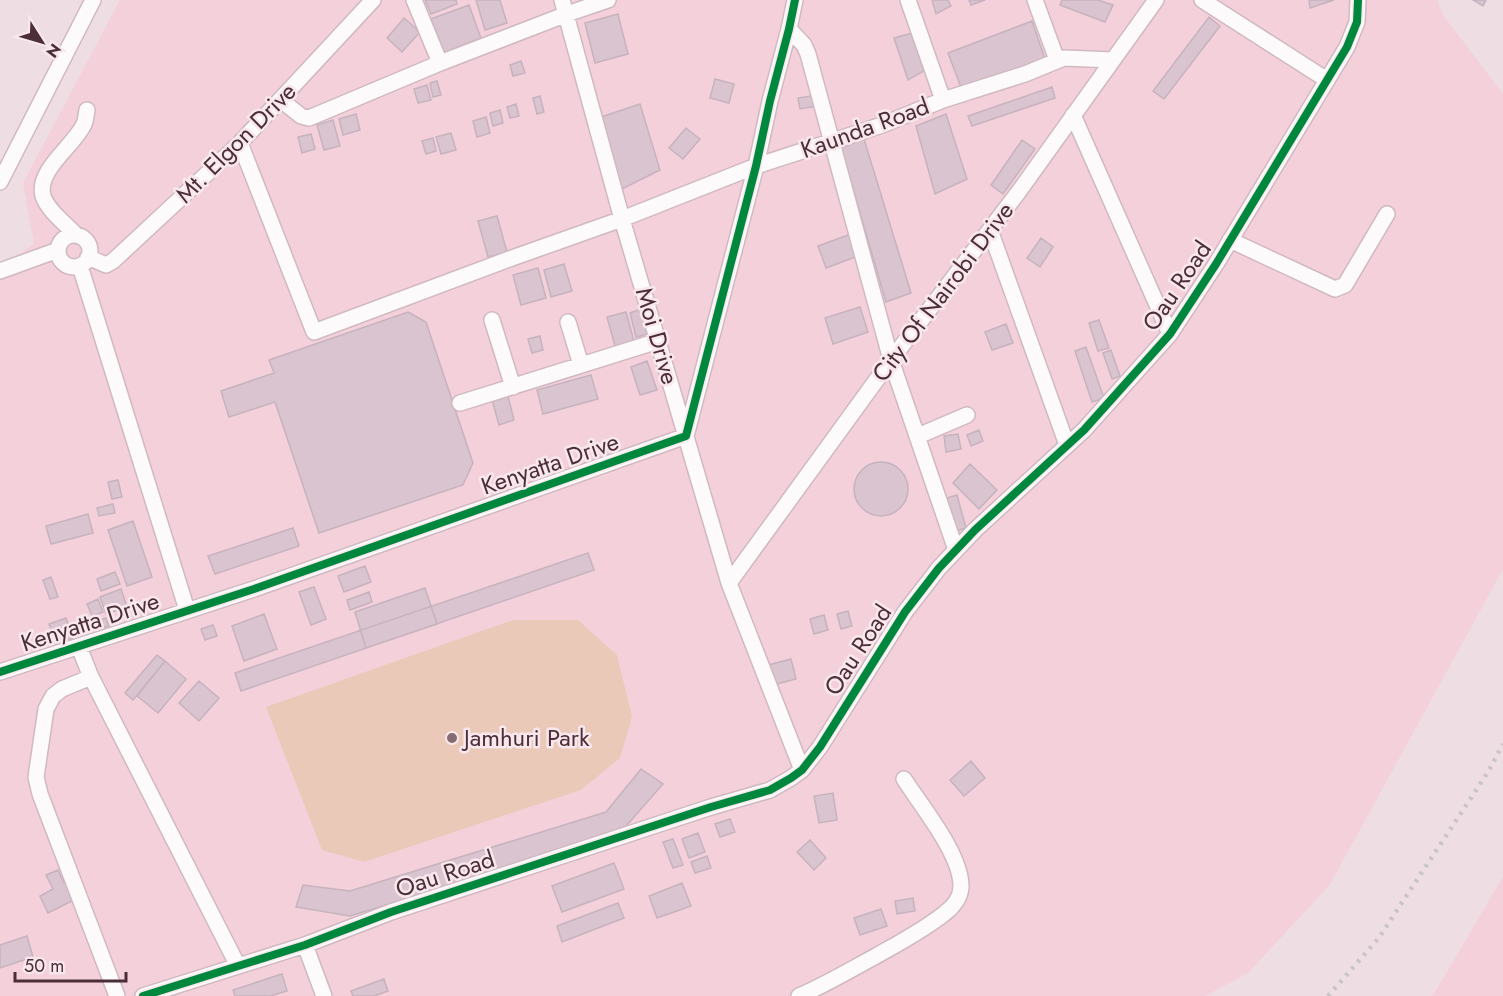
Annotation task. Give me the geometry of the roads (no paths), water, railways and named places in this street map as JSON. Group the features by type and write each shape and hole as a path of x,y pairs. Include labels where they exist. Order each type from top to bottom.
{"street":[{"path":"0,182 93,0"},
{"name":"Mt. Elgon Drive","path":"84,262 106,265 113,261 240,143 373,0"},
{"path":"414,0 440,63"},
{"path":"281,100 301,116 309,118 565,7 608,0"},
{"path":"686,436 756,166 795,0"},
{"path":"908,0 943,100"},
{"path":"1035,0 1057,60"},
{"name":"City Of Nairobi Drive","path":"729,583 891,360 990,230 1156,0"},
{"path":"1202,0 1327,80"},
{"name":"Oau Road","path":"143,996 305,945 391,912 760,793 782,784 802,770 905,612 939,568 1110,403 1170,334 1230,240 1353,35 1357,22 1358,0"},
{"name":"Moi Drive","path":"565,7 622,219 729,583 802,770"},
{"path":"789,29 799,38 808,54 891,360 956,550"},
{"name":"Kaunda Road","path":"240,143 314,332 622,219 756,166 882,125 943,100 1025,74 1057,60 1069,57 1113,60"},
{"path":"76,236 50,208 43,194 52,164 84,125 87,110"},
{"path":"1073,115 1170,334"},
{"path":"1230,240 1335,289 1345,285 1386,214"},
{"path":"990,230 1067,445"},
{"path":"76,236 84,238 89,245 90,253 84,262 72,267 64,264 59,258 58,250 61,242 68,237 76,236"},
{"path":"0,271 58,250"},
{"path":"84,262 187,610"},
{"path":"492,320 513,387"},
{"path":"568,322 581,365"},
{"path":"460,403 658,341"},
{"path":"918,436 967,415"},
{"name":"Kenyatta Drive","path":"0,672 254,589 686,436"},
{"path":"79,647 91,677 238,966"},
{"path":"91,677 62,689 53,696 46,709 36,777 40,794 117,996"},
{"path":"798,996 825,984 896,945 946,912 958,897 961,890 959,868 904,779"},
{"path":"305,945 324,996"}],"railway":[{"path":"1328,996 1378,939 1488,772 1503,744"}],"place":[{"name":"Jamhuri Park","path":"452,738"}]}
